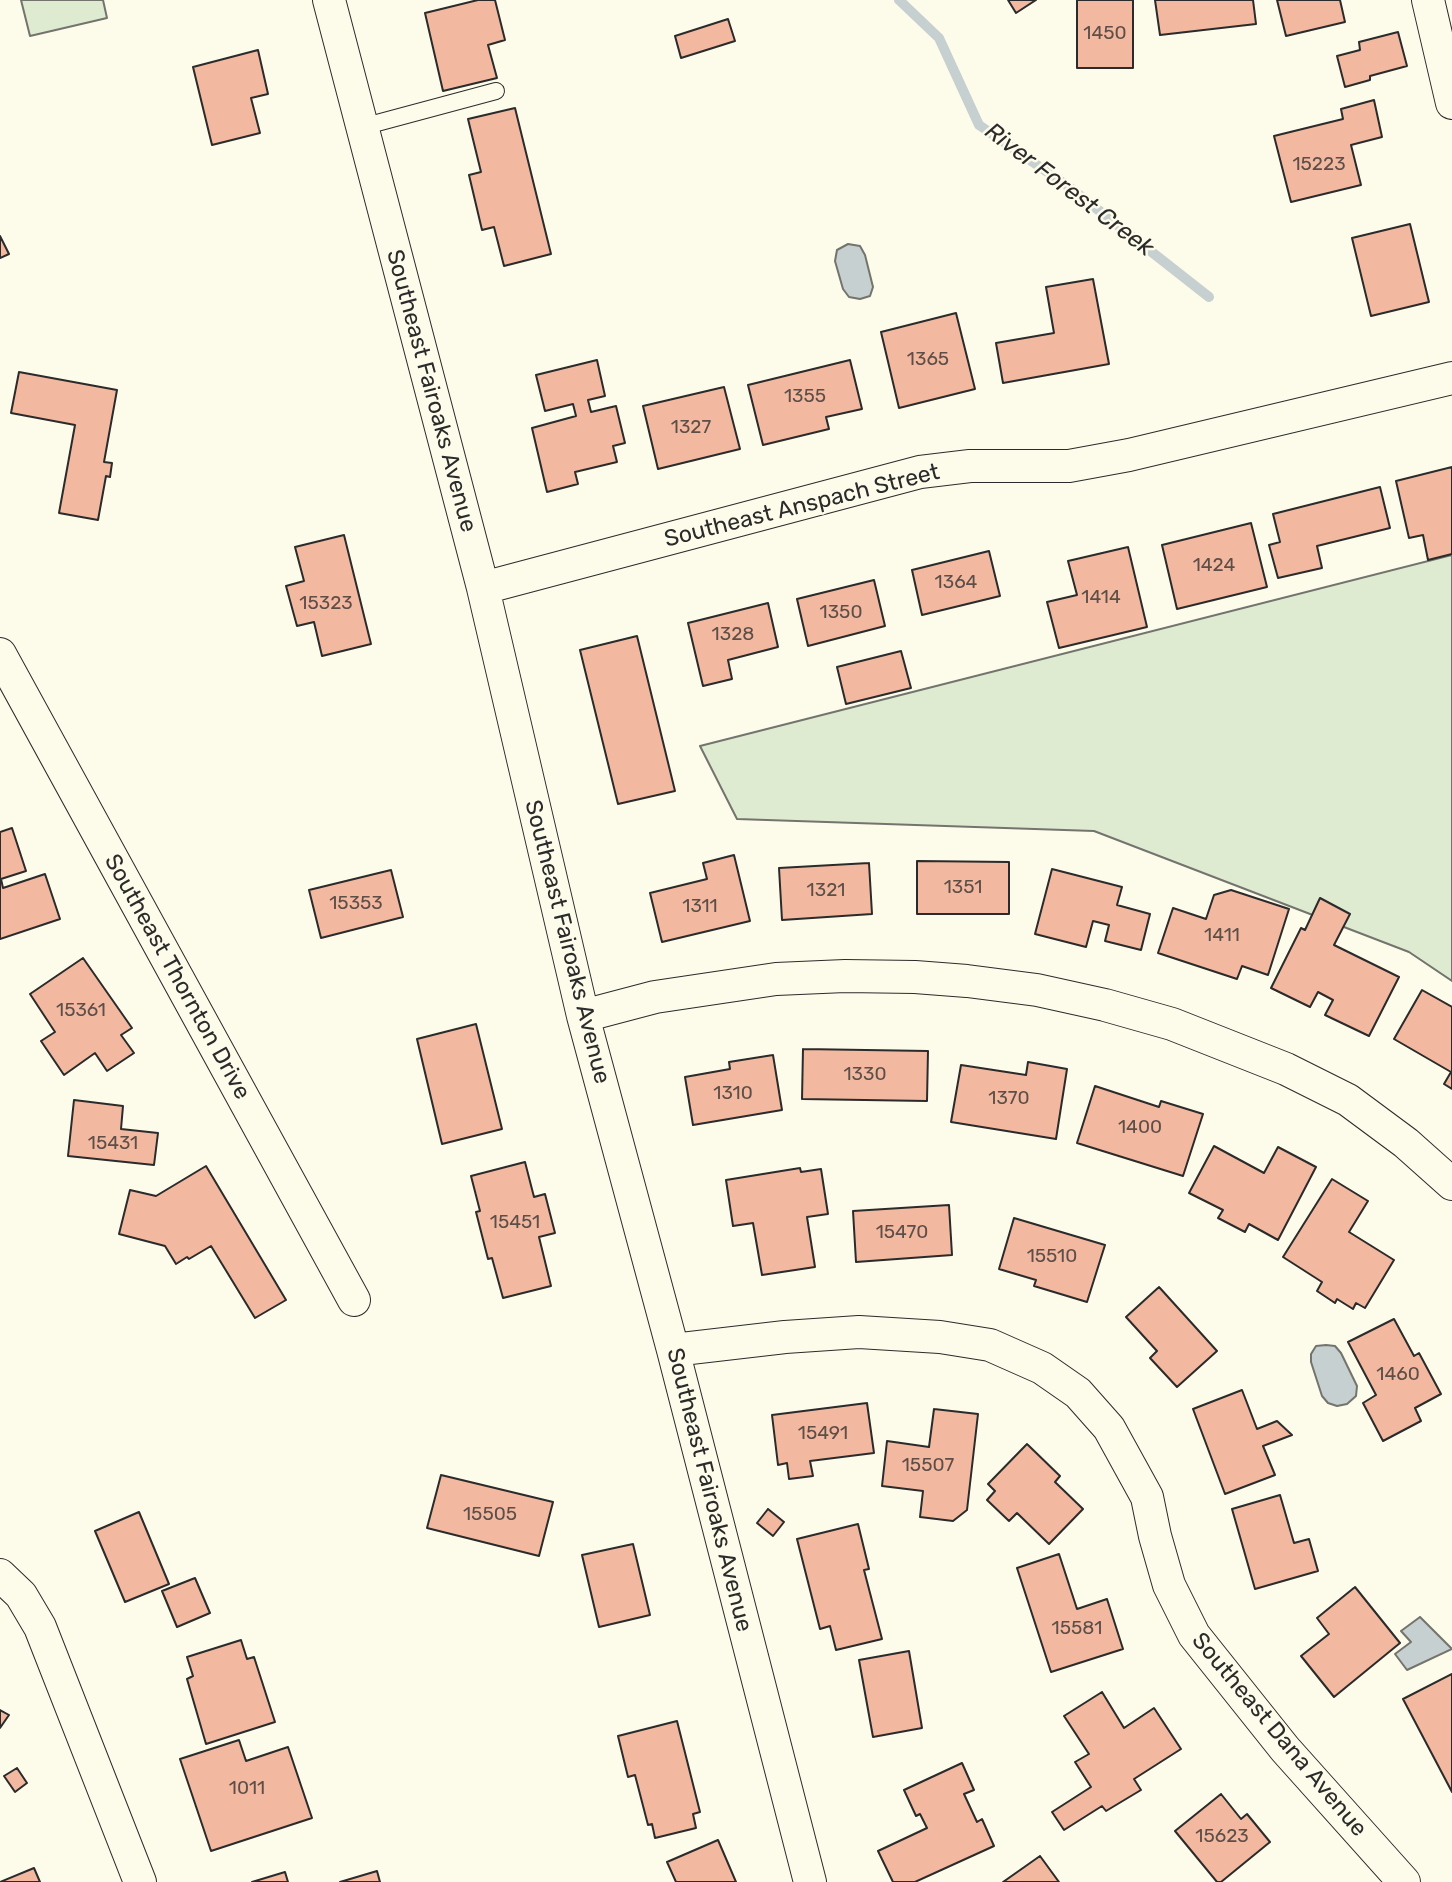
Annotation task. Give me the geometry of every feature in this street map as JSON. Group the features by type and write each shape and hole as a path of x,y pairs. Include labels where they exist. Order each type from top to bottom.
{"street":[{"name":"Southeast Fairoaks Avenue","path":"329,0 483,588 583,1016 673,1350 810,1882"},
{"path":"1428,0 1445,43 1452,103"},
{"name":"Southeast Anspach Street","path":"483,588 920,472 970,466 1069,466 1129,455 1452,379"},
{"name":"Southeast Thornton Drive","path":"0,654 354,1300"},
{"path":"583,1016 655,997 776,979 845,975 967,981 1037,990 1172,1024 1286,1069 1348,1100 1406,1143 1452,1184"},
{"name":"Southeast Dana Avenue","path":"673,1350 785,1337 859,1332 940,1337 990,1345 1042,1368 1078,1393 1109,1428 1147,1497 1154,1536 1169,1585 1194,1635 1285,1749 1404,1882"},
{"path":"0,1575 21,1595 40,1627 140,1882"}],"lane":[{"path":"362,127 496,91"}],"green space":[{"path":"21,0 103,0 107,18 30,36"},
{"path":"1452,555 1452,981 1409,952 1094,831 737,819 700,746"}],"shaded area":[{"path":"848,244 860,246 865,255 873,287 870,296 860,299 849,297 843,289 835,261 837,250"},
{"path":"1316,1346 1335,1346 1341,1353 1357,1386 1356,1396 1347,1404 1337,1406 1328,1403 1322,1396 1311,1354"},
{"path":"1420,1617 1452,1649 1407,1670 1395,1654 1411,1642 1401,1631"}],"building":[{"path":"478,0 495,0 505,40 488,45 497,78 443,91 425,13"},
{"path":"1008,0 1036,0 1016,13"},
{"path":"1077,0 1133,0 1133,68 1077,68"},
{"path":"1155,0 1253,0 1256,24 1160,35"},
{"path":"1277,0 1340,0 1345,22 1286,36"},
{"path":"728,19 735,41 681,58 675,36"},
{"path":"1398,32 1407,66 1370,76 1370,80 1345,87 1337,56 1360,50 1359,42"},
{"path":"258,50 268,94 251,98 260,133 212,145 193,67"},
{"path":"1374,100 1382,137 1351,145 1361,185 1291,202 1274,136 1343,119 1341,109"},
{"path":"515,108 551,254 504,266 494,227 482,230 469,175 481,172 468,119"},
{"path":"1410,224 1429,302 1371,316 1352,238"},
{"path":"0,236 9,254 0,258"},
{"path":"1093,279 1109,364 1003,383 996,343 1054,333 1046,287"},
{"path":"956,313 975,389 899,408 881,332"},
{"path":"597,360 605,396 588,400 591,412 616,406 625,443 613,446 617,462 575,472 578,484 547,492 532,428 576,416 573,404 545,411 536,375"},
{"path":"850,360 862,409 826,417 829,429 763,445 748,385"},
{"path":"19,372 117,390 104,462 112,463 110,477 106,476 98,520 59,513 75,425 11,413"},
{"path":"724,387 740,449 658,469 643,406"},
{"path":"1452,467 1452,554 1428,560 1423,535 1409,538 1396,481"},
{"path":"1380,487 1390,528 1317,546 1322,568 1278,578 1269,545 1280,542 1273,514"},
{"path":"1251,523 1267,587 1177,609 1162,545"},
{"path":"344,535 371,644 322,656 314,622 297,626 286,586 304,581 295,547"},
{"path":"1128,547 1147,627 1059,648 1047,602 1077,595 1068,561"},
{"path":"989,551 1000,596 922,615 912,570"},
{"path":"874,580 885,626 808,646 797,599"},
{"path":"768,603 778,647 728,660 732,679 703,686 688,623"},
{"path":"637,636 675,791 618,804 580,650"},
{"path":"901,651 911,688 846,704 837,667"},
{"path":"12,828 26,871 1,879 3,888 45,874 60,919 0,939 0,832"},
{"path":"734,855 750,921 662,942 650,893 707,879 703,863"},
{"path":"917,861 1009,862 1009,914 917,914"},
{"path":"869,863 872,914 782,920 779,868"},
{"path":"1052,869 1122,887 1117,905 1150,914 1141,950 1105,941 1109,925 1093,921 1086,947 1035,934"},
{"path":"391,870 403,917 321,938 309,890"},
{"path":"1231,890 1289,909 1268,975 1242,966 1237,979 1158,953 1173,908 1206,919 1214,895"},
{"path":"1320,898 1350,914 1334,945 1399,977 1369,1036 1325,1015 1333,1000 1318,992 1310,1007 1271,988 1301,928 1305,930"},
{"path":"83,958 132,1028 121,1035 134,1053 107,1071 95,1053 64,1075 41,1041 55,1032 30,994"},
{"path":"1422,990 1452,1007 1452,1089 1444,1084 1451,1072 1394,1039"},
{"path":"476,1024 502,1129 442,1144 417,1039"},
{"path":"803,1049 928,1051 927,1101 802,1099"},
{"path":"773,1055 782,1110 693,1125 685,1077 730,1069 729,1062"},
{"path":"1028,1062 1067,1069 1056,1139 951,1122 961,1065 1026,1075"},
{"path":"1095,1086 1159,1107 1161,1101 1203,1114 1183,1176 1077,1143"},
{"path":"74,1100 123,1106 121,1129 158,1133 154,1165 68,1156"},
{"path":"1214,1146 1264,1173 1278,1147 1316,1167 1278,1240 1249,1224 1245,1232 1218,1218 1223,1210 1189,1193"},
{"path":"525,1162 534,1197 545,1194 555,1233 539,1237 551,1286 503,1298 492,1258 488,1259 476,1212 480,1211 471,1176"},
{"path":"206,1166 286,1300 255,1318 211,1246 176,1264 165,1246 119,1234 130,1190 156,1196"},
{"path":"800,1168 801,1172 821,1169 828,1214 807,1217 815,1267 762,1275 753,1223 733,1226 726,1180"},
{"path":"1332,1179 1368,1201 1349,1232 1394,1260 1365,1308 1356,1303 1353,1309 1337,1299 1335,1303 1317,1291 1322,1282 1283,1257"},
{"path":"949,1205 952,1255 856,1262 853,1211"},
{"path":"1014,1218 1105,1245 1087,1302 1034,1286 1036,1280 999,1269"},
{"path":"1159,1287 1217,1351 1177,1387 1150,1358 1157,1351 1126,1317"},
{"path":"1394,1319 1414,1356 1419,1353 1441,1394 1415,1408 1421,1421 1383,1441 1363,1403 1376,1395 1348,1342"},
{"path":"1242,1390 1257,1429 1277,1421 1292,1435 1263,1446 1275,1475 1225,1494 1193,1409"},
{"path":"867,1403 874,1453 810,1461 813,1476 789,1479 787,1463 778,1465 772,1415"},
{"path":"934,1409 978,1414 967,1510 953,1521 920,1517 923,1491 882,1486 887,1441 929,1447"},
{"path":"1027,1444 1060,1476 1055,1482 1083,1509 1049,1544 1017,1513 1009,1521 987,1500 995,1491 988,1484"},
{"path":"441,1475 553,1502 539,1556 427,1528"},
{"path":"1280,1495 1294,1543 1309,1539 1318,1571 1255,1589 1232,1509"},
{"path":"768,1509 784,1522 773,1536 757,1523"},
{"path":"139,1512 169,1584 125,1602 95,1531"},
{"path":"858,1524 869,1569 864,1570 882,1639 836,1650 830,1626 820,1629 797,1539"},
{"path":"633,1544 650,1615 599,1627 582,1555"},
{"path":"1059,1554 1077,1609 1107,1599 1123,1649 1051,1672 1017,1568"},
{"path":"195,1578 210,1613 177,1627 162,1591"},
{"path":"1355,1587 1400,1643 1334,1697 1301,1656 1329,1634 1317,1618"},
{"path":"241,1640 247,1659 254,1657 275,1722 206,1744 187,1679 193,1676 187,1657"},
{"path":"909,1651 922,1728 873,1737 859,1660"},
{"path":"1452,1674 1452,1792 1403,1699"},
{"path":"1102,1692 1124,1728 1154,1708 1181,1749 1134,1779 1141,1790 1106,1811 1102,1806 1064,1830 1052,1812 1091,1787 1075,1762 1089,1754 1064,1716"},
{"path":"0,1710 9,1715 0,1728"},
{"path":"677,1721 700,1812 693,1814 696,1828 655,1838 652,1824 648,1825 635,1775 628,1777 618,1736"},
{"path":"239,1740 246,1761 288,1747 312,1818 211,1851 180,1759"},
{"path":"962,1763 974,1790 964,1794 977,1822 982,1819 994,1846 915,1882 893,1882 878,1851 927,1828 920,1814 916,1816 904,1790"},
{"path":"17,1768 27,1783 15,1792 4,1776"},
{"path":"1221,1794 1241,1819 1247,1814 1270,1842 1221,1882 1217,1882 1175,1831"},
{"path":"718,1840 736,1882 676,1882 667,1862"},
{"path":"1040,1856 1059,1882 1003,1882"},
{"path":"34,1868 40,1882 0,1882"},
{"path":"377,1871 380,1882 340,1882"},
{"path":"285,1872 288,1882 252,1882"}],"waterway":[{"name":"River Forest Creek","path":"899,0 939,38 979,125 1069,187 1209,297"}]}
